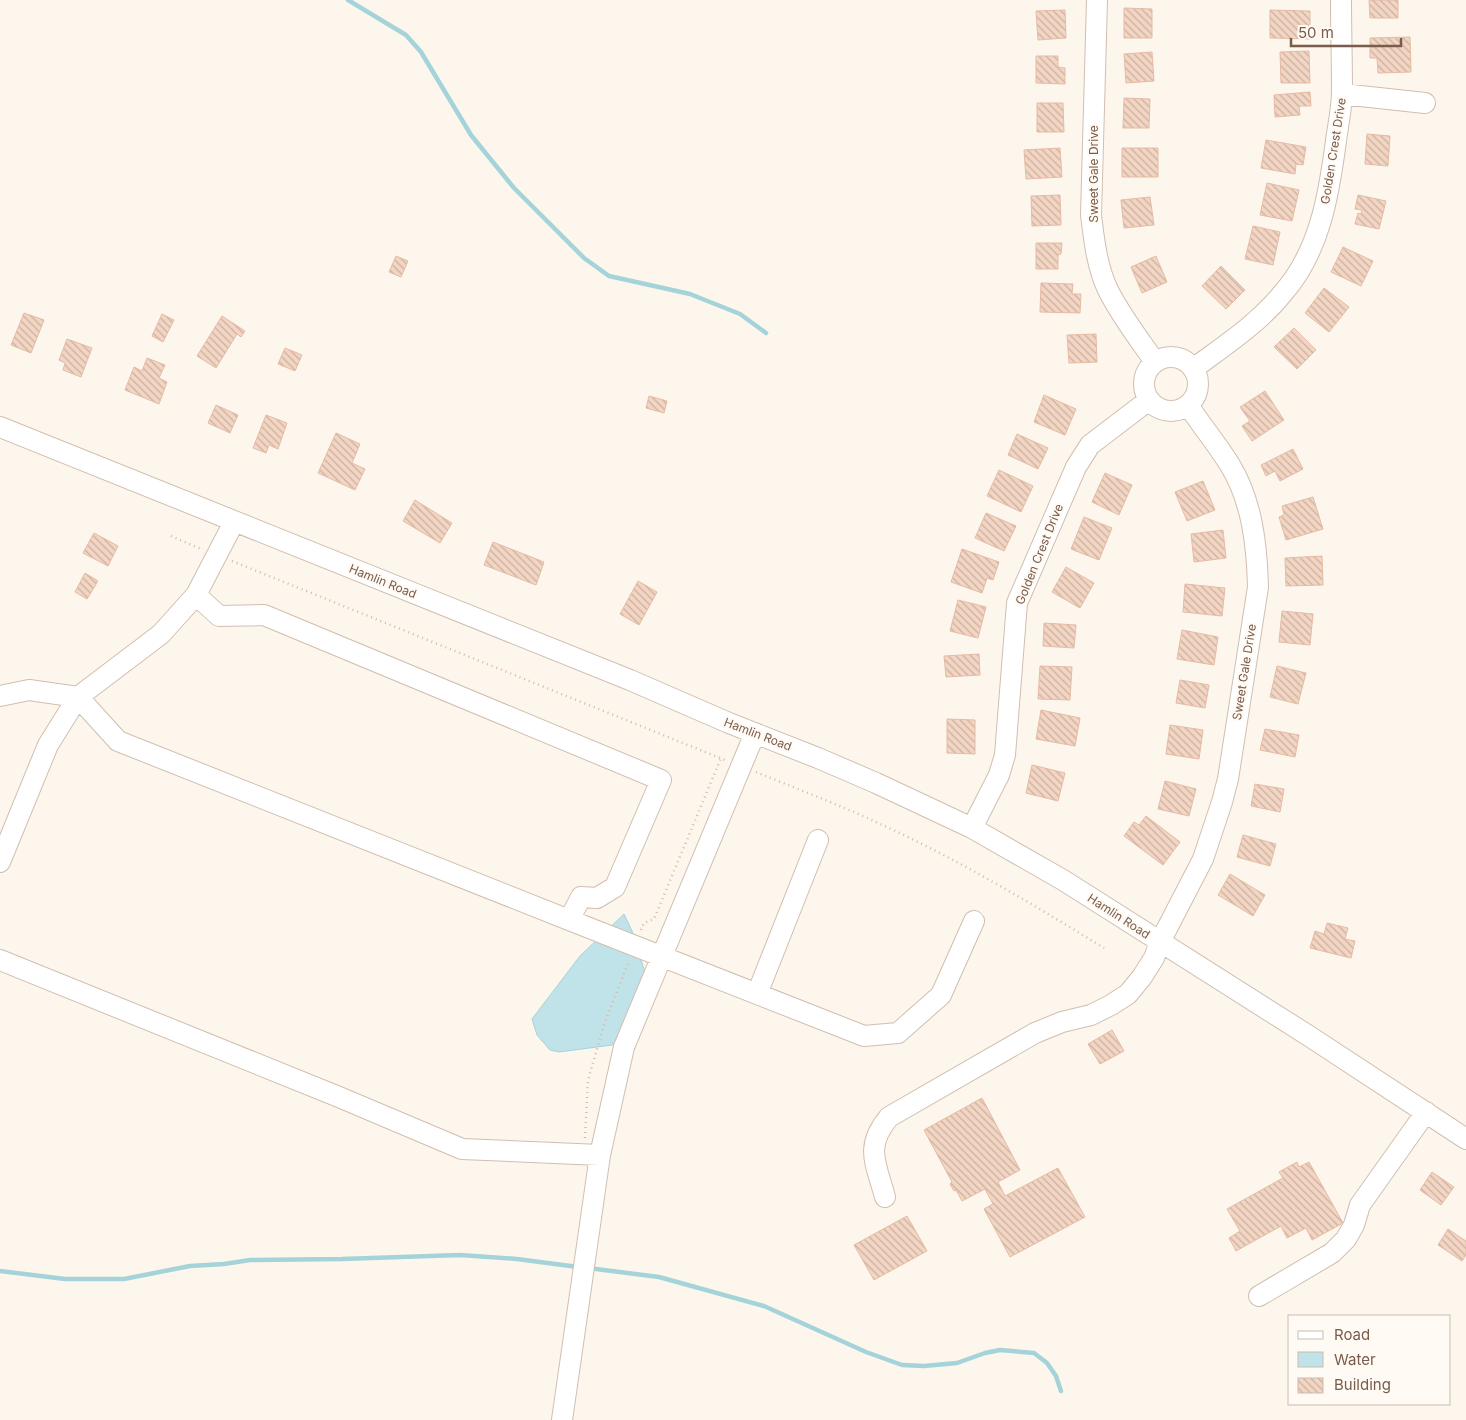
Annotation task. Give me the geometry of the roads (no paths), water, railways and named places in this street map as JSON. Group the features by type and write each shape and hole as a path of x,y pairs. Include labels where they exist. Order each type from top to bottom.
{"street":[{"name":"Sweet Gale Drive","path":"1097,0 1091,214 1094,242 1108,290 1155,362"},
{"name":"Golden Crest Drive","path":"1193,368 1243,333 1265,314 1285,292 1310,250 1322,221 1330,183 1342,94 1341,0"},
{"path":"1342,94 1425,103"},
{"path":"1175,357 1193,368 1198,388 1188,405 1175,411 1168,411 1161,409 1146,394 1144,380 1150,367 1155,362 1175,357"},
{"name":"Golden Crest Drive","path":"972,828 999,775 1005,755 1017,603 1076,467 1090,445 1150,400"},
{"name":"Sweet Gale Drive","path":"885,1197 874,1157 874,1143 879,1128 889,1117 1035,1033 1062,1022 1091,1015 1128,994 1154,958 1160,942 1203,859 1228,779 1258,587 1257,555 1247,503 1230,466 1188,405"},
{"name":"Hamlin Road","path":"0,427 876,782 972,828 1063,880 1466,1139"},
{"path":"0,862 48,745 78,697 161,634 196,595 234,522"},
{"path":"196,595 219,616 264,615 661,780 615,887 597,898 581,897 569,920"},
{"path":"0,696 29,690 78,697 118,741 864,1036 898,1033 941,995 974,921"},
{"path":"562,1420 592,1155 624,1047 755,733"},
{"path":"757,994 818,840"},
{"path":"0,960 340,1096 462,1149 592,1155"},
{"path":"1259,1296 1332,1252 1346,1239 1354,1225 1360,1205 1426,1112"}],"water":[{"path":"624,914 632,931 647,979 629,1038 612,1045 559,1052 550,1050 537,1035 532,1019 580,956"}],"waterway":[{"path":"348,0 406,35 421,52 471,135 514,188 584,258 609,276 690,294 740,314 766,333"},
{"path":"0,1271 65,1279 124,1279 190,1266 250,1260 460,1255 517,1259 578,1267"},
{"path":"588,1268 659,1277 764,1306 866,1352 902,1365 924,1366 957,1363 1000,1350 1034,1353 1047,1363 1056,1376 1061,1391"}]}
